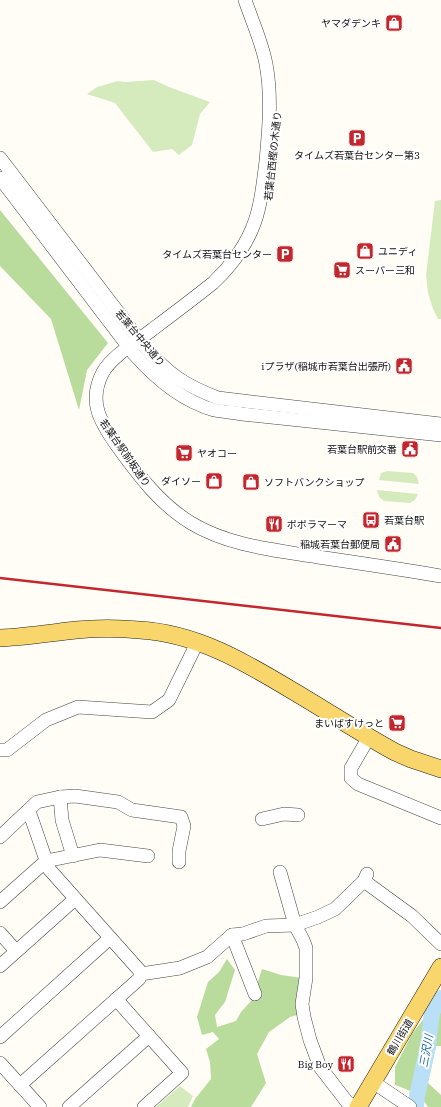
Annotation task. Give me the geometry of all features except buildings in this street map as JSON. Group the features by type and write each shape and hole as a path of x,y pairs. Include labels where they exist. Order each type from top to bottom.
{"main road":[{"path":"0,638 22,638 75,630 106,629 141,630 174,635 198,641 234,656 369,737 411,759 441,769"},
{"name":"鶴川街道","path":"357,1107 441,967"}],"street":[{"name":"若葉台西樫の木通り","path":"137,347 223,274 246,242 257,216 263,189 270,96 266,61 245,0"},
{"name":"若葉台西樫の木通り","path":"137,347 218,290 233,274 253,244 266,215 271,190 277,128 278,96 274,60 255,0"},
{"name":"若葉台中央通り","path":"0,158 137,347 145,366 176,392 193,402 215,410 441,435"},
{"name":"若葉台中央通り","path":"0,178 137,347 183,382 218,398 441,424"},
{"name":"若葉台駅前坂通り","path":"137,347 111,376 107,384 105,403 107,413 114,426 149,475 176,502 193,514 215,526 238,535 441,567"},
{"name":"若葉台駅前坂通り","path":"137,347 114,359 104,371 99,382 96,404 98,415 107,431 142,479 156,495 190,523 210,533 242,544 270,550 441,576"},
{"path":"0,750 7,750 46,720 78,707 152,712 169,700 198,641"},
{"path":"369,737 351,768 351,778 358,784 441,818"},
{"path":"0,837 37,802 60,797 75,796 118,802 132,810 181,817 184,826 179,852 179,862"},
{"path":"60,797 62,820 73,856"},
{"path":"29,811 50,869 141,974"},
{"path":"262,819 284,814 298,815"},
{"path":"0,902 46,861 100,850 148,856"},
{"path":"280,872 295,925 306,948 306,978 302,1004 310,1040 320,1066 347,1102 357,1107"},
{"path":"141,974 180,968 207,957 232,935 243,934 266,926 295,925 335,909 365,878 412,916 441,944"},
{"path":"0,966 75,899"},
{"path":"0,933 16,951"},
{"path":"232,935 255,994"},
{"path":"0,1037 110,938"},
{"path":"20,1084 139,979 141,974"},
{"path":"116,999 182,1073 144,1107"},
{"path":"69,1107 149,1036"},
{"path":"0,1063 40,1107"},
{"path":"373,1082 409,1106"}],"green space":[{"path":"154,80 210,102 200,114 192,145 179,155 172,149 153,152 115,103 87,94 97,87 118,81"},
{"path":"441,200 441,319 438,319 428,293 426,275 435,201"},
{"path":"0,210 108,343 87,370 79,410 51,319 0,266"},
{"path":"387,471 413,473 417,477 419,484 379,480 381,473"},
{"path":"377,490 418,494 415,500 410,503 384,501 379,497"},
{"path":"227,959 235,970 225,1002 215,1015 217,1027 236,1021 241,1012 252,1000 262,969 281,975 302,978 297,1015 290,1017 269,1032 257,1054 266,1083 251,1107 191,1107 195,1099 211,1079 210,1062 206,1049 219,1039 213,1032 202,1035 197,1017 208,982 219,972"},
{"path":"441,991 441,1046 436,1046 428,1083 441,1095 441,1107 428,1107 418,1096 395,1085 395,1067 412,1034 435,1004"},
{"path":"180,1086 193,1096 188,1107 156,1107"}],"waterway":[{"name":"三沢川","path":"416,1107 428,1046 432,1012 441,998"}],"railway":[{"path":"0,578 441,628"}],"place":[{"name":"ヤマダデンキ","path":"394,23"},
{"name":"タイムズ若葉台センター第3","path":"357,138"},
{"name":"ユニディ","path":"365,251"},
{"name":"タイムズ若葉台センター","path":"285,254"},
{"name":"スーパー三和","path":"342,270"},
{"name":"iプラザ(稲城市若葉台出張所)","path":"404,366"},
{"name":"若葉台駅前交番","path":"410,449"},
{"name":"ヤオコー","path":"184,453"},
{"name":"ダイソー","path":"214,481"},
{"name":"ソフトバンクショップ","path":"251,482"},
{"name":"若葉台駅","path":"371,520"},
{"name":"ポポラマーマ","path":"274,524"},
{"name":"稲城若葉台郵便局","path":"393,544"},
{"name":"まいばすけっと","path":"397,723"},
{"name":"Big Boy","path":"346,1064"}]}
